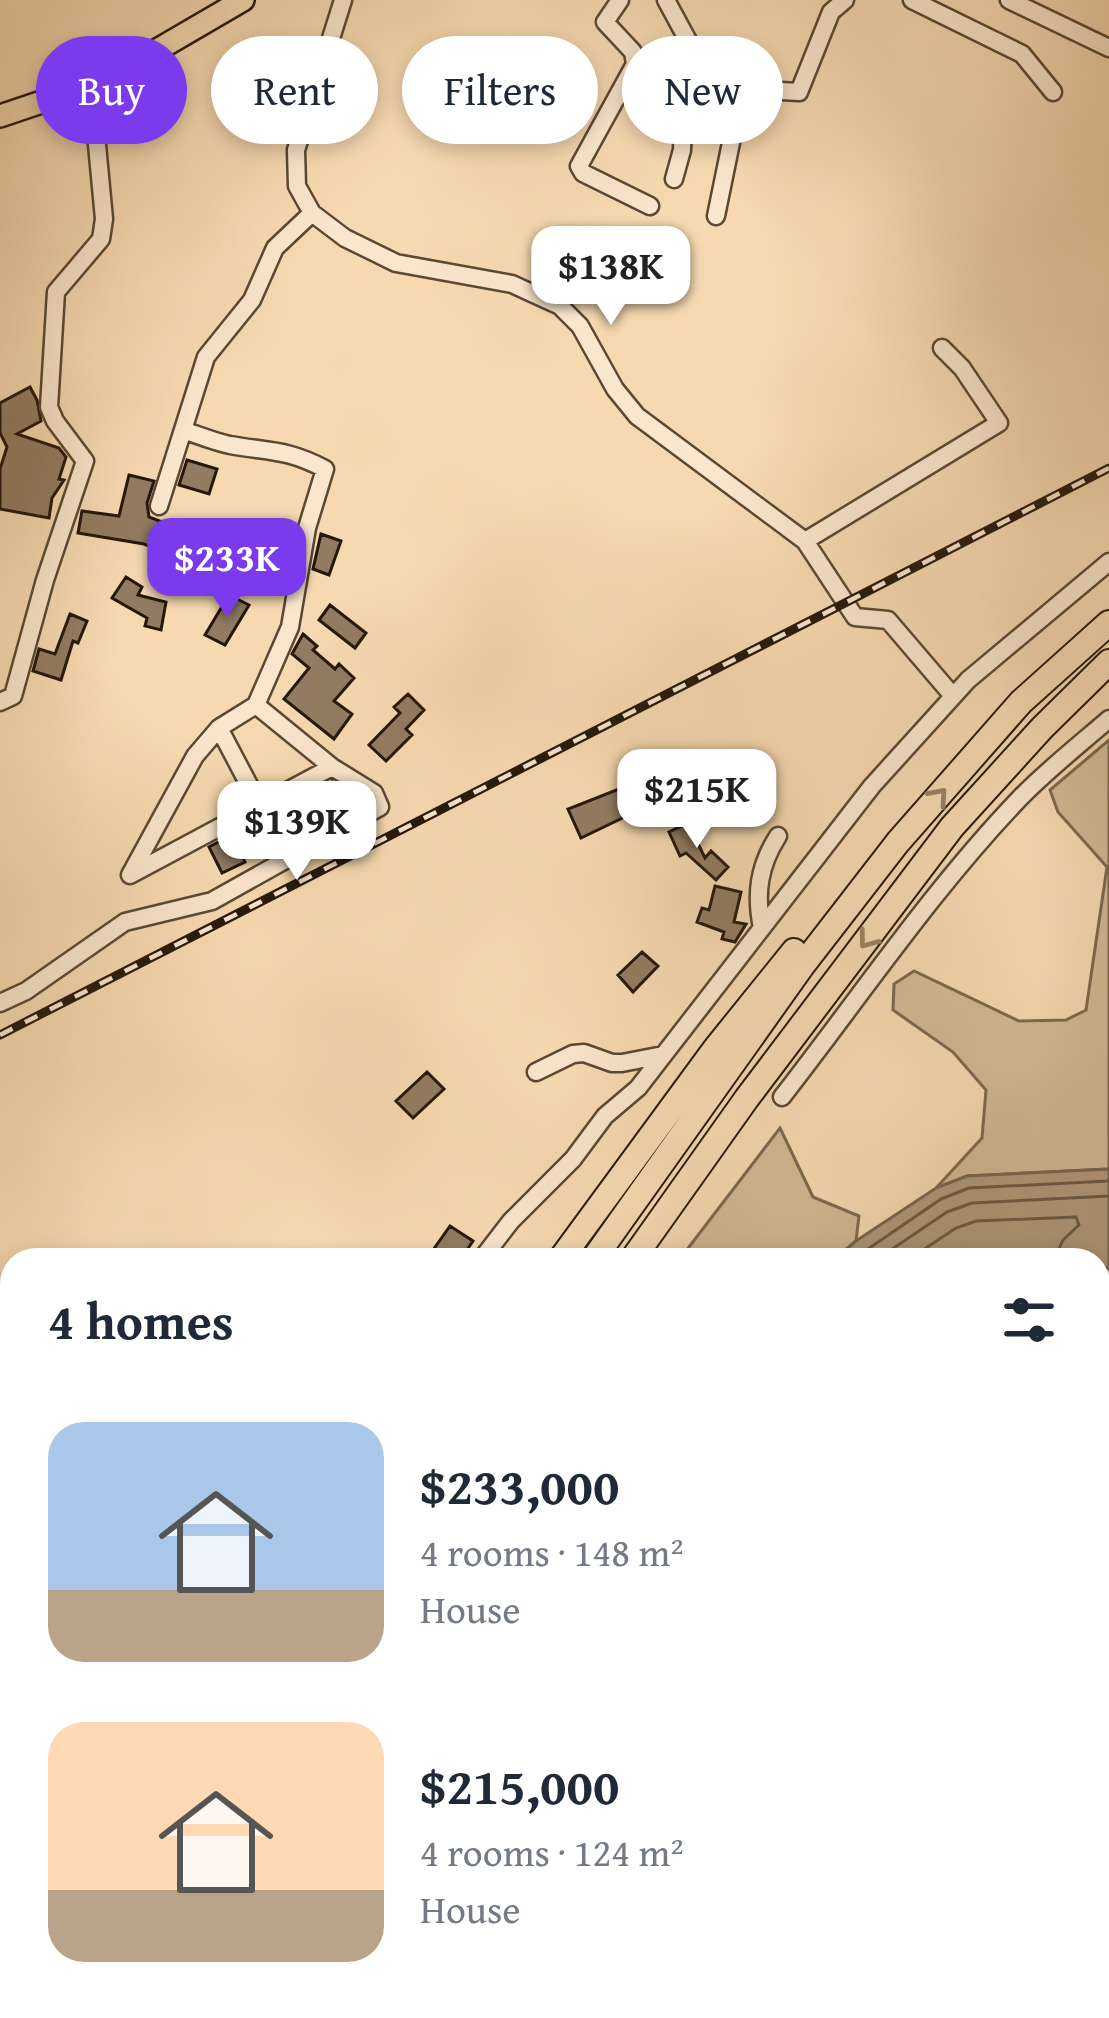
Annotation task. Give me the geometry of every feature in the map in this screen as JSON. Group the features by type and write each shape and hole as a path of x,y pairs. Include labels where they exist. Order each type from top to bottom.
{"highway":[{"path":"602,1248 802,965 908,831 1022,702 1109,623"},
{"path":"641,1248 747,1098 952,827 1109,662"},
{"path":"569,1248 715,1048 820,919 908,831"},
{"path":"587,1248 774,992 862,888"},
{"path":"551,1248 617,1155 708,1042 795,950"}],"main road":[{"path":"181,36 243,0"},
{"path":"0,116 36,104"}],"street":[{"path":"343,0 296,150 297,186 312,213 345,238 396,263 512,284 560,306 580,326 615,389 638,416 806,541 855,617 888,620 953,696"},
{"path":"620,0 604,22 634,52 635,64 579,166 583,173 650,206"},
{"path":"666,0 686,36"},
{"path":"783,91 799,92 831,12 845,0"},
{"path":"912,0 1022,54 1053,92"},
{"path":"1010,0 1109,47"},
{"path":"0,702 14,696 45,580 85,460 55,422 50,406 56,292 101,238 104,219 97,144"},
{"path":"674,179 682,144"},
{"path":"716,217 731,144"},
{"path":"159,506 206,357 252,299 275,248 312,213"},
{"path":"806,541 999,423 962,368 942,348"},
{"path":"183,430 229,445 298,455 325,469 307,528 290,627 256,705 219,728 195,757 130,875 332,766"},
{"path":"490,1248 573,1159 605,1116 638,1088 872,786 953,696 1109,562"},
{"path":"0,1004 125,922 212,901 380,807 374,793 256,705"},
{"path":"782,1096 1020,797 1109,718"},
{"path":"219,728 259,805"},
{"path":"762,928 758,883 765,857 778,836"},
{"path":"536,1072 584,1052 612,1063 663,1054"}],"shaded area":[{"path":"1109,740 1109,1169 967,1176 936,1188 982,1138 986,1090 953,1052 893,1010 894,984 914,971 1019,1021 1066,1020 1086,1010 1107,867 1058,812 1050,790"},
{"path":"780,1128 813,1197 859,1216 856,1241 848,1248 688,1248"}],"water":[{"path":"1109,1169 1109,1248 848,1248 936,1188 967,1176"}],"building":[{"path":"30,387 41,421 17,434 59,448 66,457 59,479 64,480 52,498 49,518 0,509 0,469 7,447 0,433 0,403"},
{"path":"187,460 217,469 209,494 179,485"},
{"path":"129,475 154,481 147,503 149,517 201,537 193,553 172,545 169,554 144,544 78,533 82,511 119,516"},
{"path":"321,534 341,541 329,575 313,569"},
{"path":"126,577 142,587 138,595 166,602 161,630 145,626 147,618 112,598"},
{"path":"229,595 249,605 225,645 205,635"},
{"path":"330,605 366,633 355,648 319,620"},
{"path":"70,614 87,621 78,643 73,641 61,680 33,671 39,649 55,654"},
{"path":"303,634 335,669 339,664 354,678 334,701 352,714 334,739 284,699 309,668 292,654"},
{"path":"408,694 424,710 406,729 412,735 386,761 369,745 400,713 394,707"},
{"path":"332,782 345,799 289,824 282,808"},
{"path":"624,787 643,808 581,838 568,809"},
{"path":"272,822 277,835 241,854 245,862 222,873 209,847 232,835 235,842"},
{"path":"688,823 705,858 711,851 728,867 716,880 686,853 680,856 669,832"},
{"path":"715,886 741,892 734,922 746,924 735,942 722,939 724,932 697,922 702,908 709,910"},
{"path":"642,952 658,966 633,992 618,975"},
{"path":"427,1072 444,1089 413,1118 396,1101"},
{"path":"450,1226 473,1241 468,1248 434,1248"}],"railway":[{"path":"0,1035 1109,468"}]}
